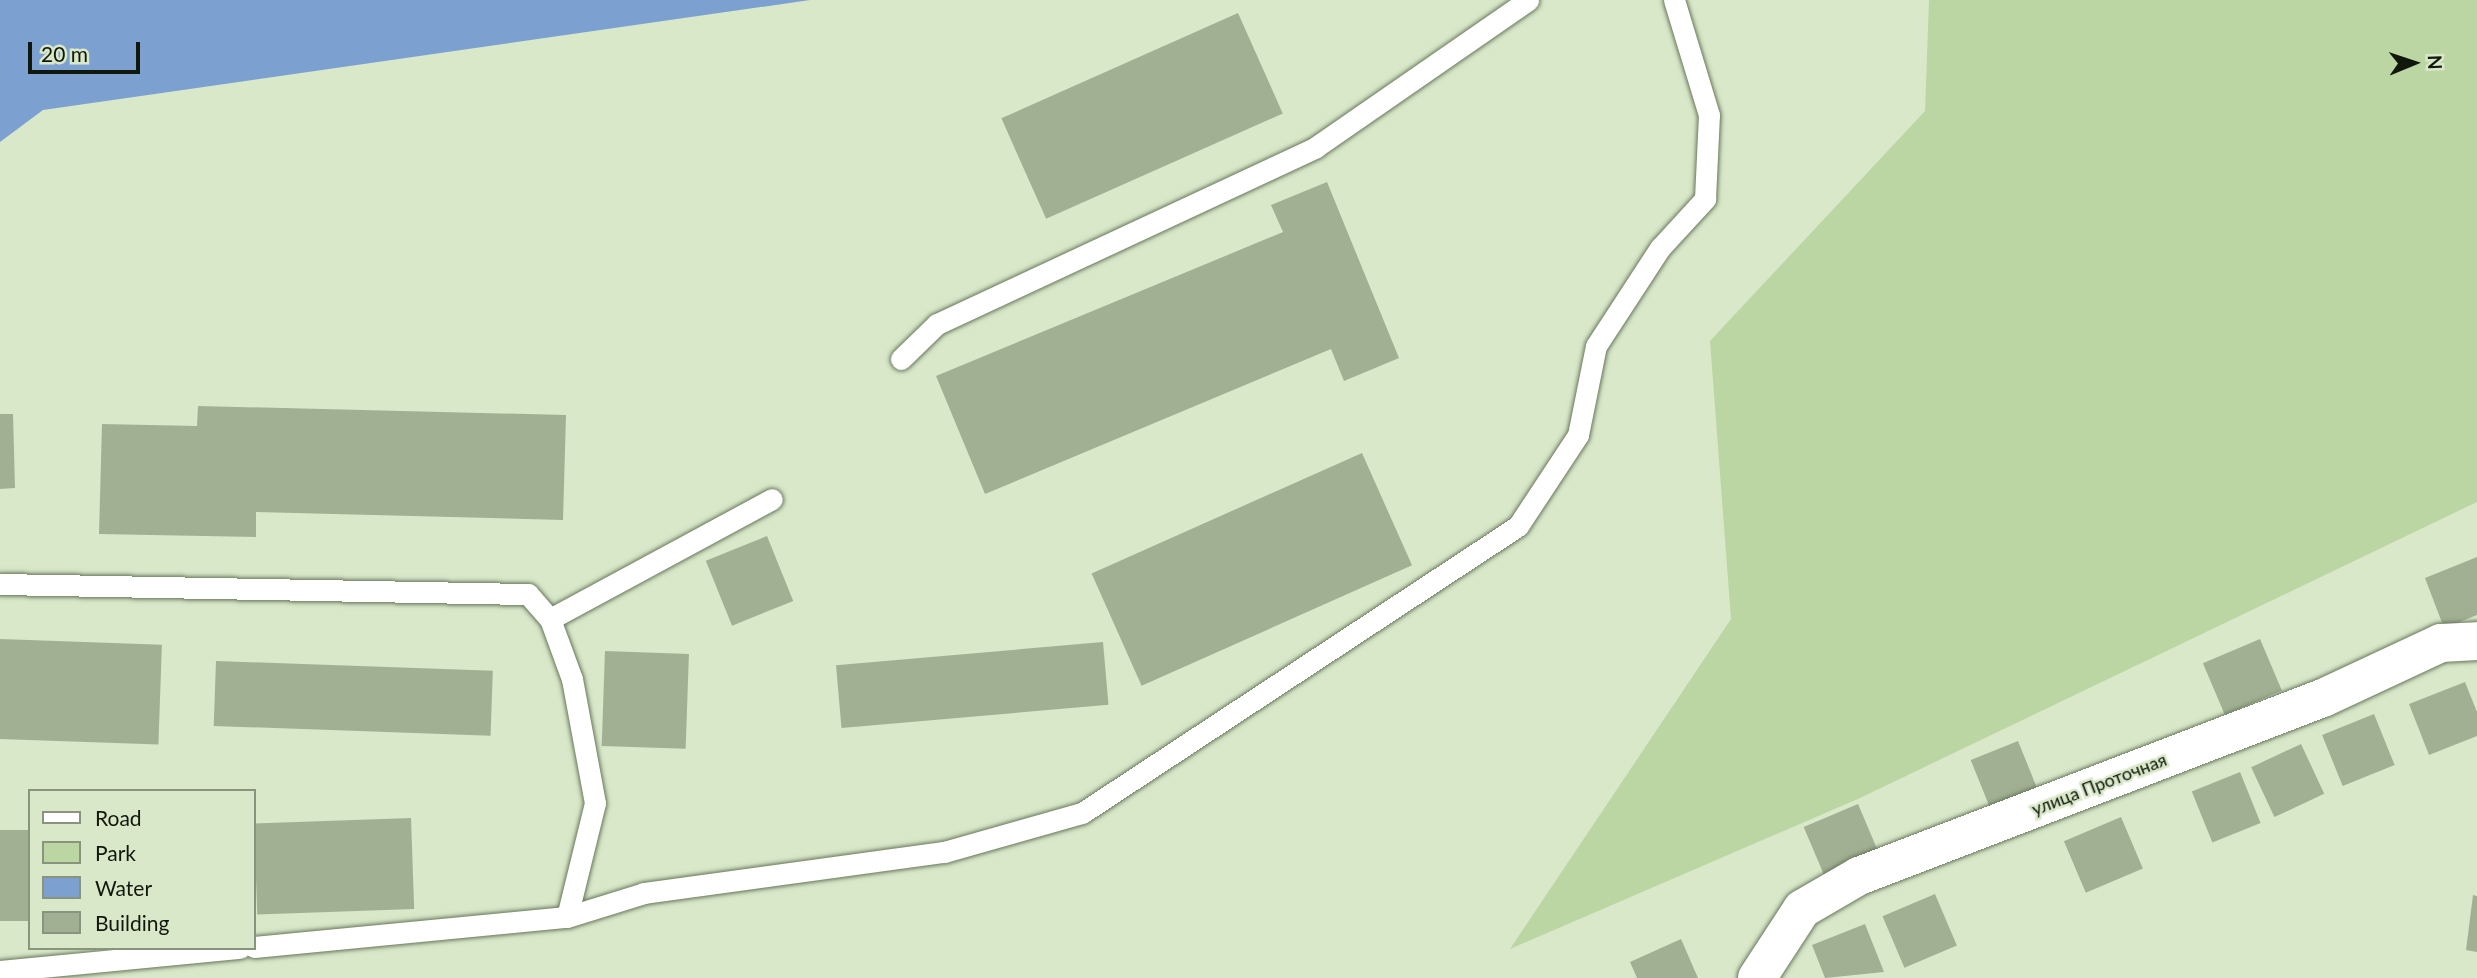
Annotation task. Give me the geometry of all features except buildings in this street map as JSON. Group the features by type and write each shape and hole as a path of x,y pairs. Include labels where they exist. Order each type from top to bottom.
{"street":[{"name":"улица Проточная","path":"1757,978 1802,909 1859,876 2323,698 2441,643 2477,641"}],"lane":[{"path":"901,359 937,324 1316,147 1528,0"},
{"path":"256,947 567,917 644,893 944,852 1082,813 1518,526 1578,435 1596,346 1660,248 1705,199 1709,115 1674,0"},
{"path":"550,619 772,499"},
{"path":"0,584 528,594 550,619 572,679 595,803 567,917"},
{"path":"0,971 219,950"}],"green space":[{"path":"1929,0 2477,0 2477,502 1860,798 1510,949 1731,619 1710,341 1925,111"}],"water":[{"path":"0,0 810,0 43,110 0,142"}]}
